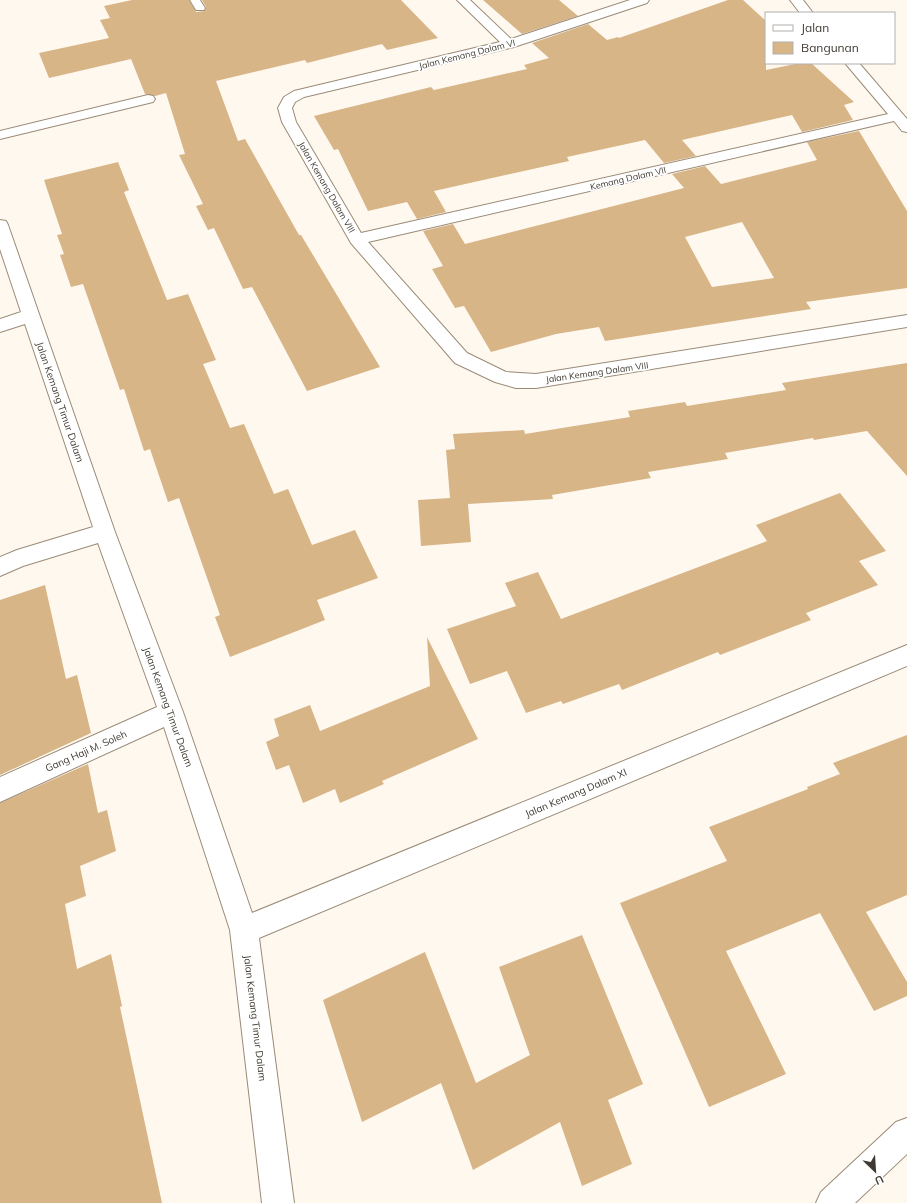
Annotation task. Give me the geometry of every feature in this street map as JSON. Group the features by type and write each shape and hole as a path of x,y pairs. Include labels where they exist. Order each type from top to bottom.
{"street":[{"path":"463,0 509,44"},
{"name":"Jalan Kemang Dalam VI","path":"289,100 299,94 509,44 643,0"},
{"path":"796,0 806,12"},
{"path":"853,64 907,128"},
{"path":"0,135 148,100"},
{"name":"Jalan Kemang Dalam VIII","path":"289,100 285,108 289,122 357,239 462,358 479,368 517,381 570,378 907,321"},
{"name":"Kemang Dalam VII","path":"357,239 898,116"},
{"name":"Jalan Kemang Timur Dalam","path":"0,225 105,532 171,712 244,930 278,1203"},
{"path":"0,326 31,315"},
{"path":"0,567 17,559 105,532"},
{"name":"Jalan Kemang Dalam XI","path":"244,930 907,655"},
{"name":"Gang Haji M. Soleh","path":"0,790 171,712"},
{"path":"832,1203 907,1133"}],"building":[{"path":"132,0 189,0 196,12 205,11 206,7 202,0 401,0 438,38 387,50 382,44 307,63 305,60 216,81 238,141 245,139 299,235 301,235 380,367 307,391 252,287 243,289 214,228 208,230 196,206 203,204 179,155 185,154 166,93 155,96 145,94 131,59 49,78 39,53 109,38 100,20 110,18 104,6"},
{"path":"483,0 559,0 578,16 522,34"},
{"path":"728,0 743,0 765,20 766,70 795,64 812,64 854,102 844,105 853,120 802,132 792,115 682,140 696,156 664,163 645,140 567,157 569,161 434,191 446,212 417,219 407,202 368,211 338,149 334,150 314,116 431,87 434,90 527,69 524,65 549,58 532,43 588,24 607,40 619,38"},
{"path":"859,131 907,211 907,288 806,302 811,309 605,341 599,327 556,334 491,352 464,306 455,308 432,269 443,266 423,231 453,224 465,244 684,188 672,174 705,166 721,184 817,160 807,142","holes":["742,222 774,278 712,287 685,237"]},
{"path":"118,162 129,190 124,192 167,300 188,294 216,360 203,364 230,428 244,424 274,494 288,489 312,545 355,530 378,578 317,600 325,620 230,657 215,617 220,615 179,498 168,502 150,449 144,451 124,389 120,390 83,284 71,287 60,255 64,254 57,235 62,234 44,180"},
{"path":"907,363 907,476 867,431 814,440 813,438 725,453 728,459 648,472 651,478 552,495 553,499 468,504 471,542 421,546 418,500 450,498 446,450 455,449 453,434 524,430 525,434 630,417 628,411 685,402 687,406 786,390 782,383"},
{"path":"840,493 886,551 859,561 878,585 806,613 811,620 720,655 718,652 622,690 619,684 563,704 561,701 526,713 507,671 470,684 447,629 516,606 505,583 538,572 561,619 767,541 756,525"},
{"path":"45,585 66,679 77,675 91,733 0,775 0,600"},
{"path":"427,637 478,739 382,781 384,784 340,803 335,789 303,803 289,765 276,770 266,742 279,736 274,719 310,705 320,731 430,686"},
{"path":"907,735 907,895 866,912 907,982 907,996 874,1011 820,913 726,951 786,1074 709,1107 620,903 727,861 709,827 808,789 807,787 840,774 833,763"},
{"path":"88,764 98,813 107,810 116,851 80,866 86,896 65,904 77,969 111,954 122,1006 120,1007 162,1203 0,1203 0,803"},
{"path":"582,935 643,1084 608,1100 632,1164 582,1186 560,1122 473,1170 441,1083 362,1122 323,1000 425,952 476,1083 530,1055 499,967"}]}
